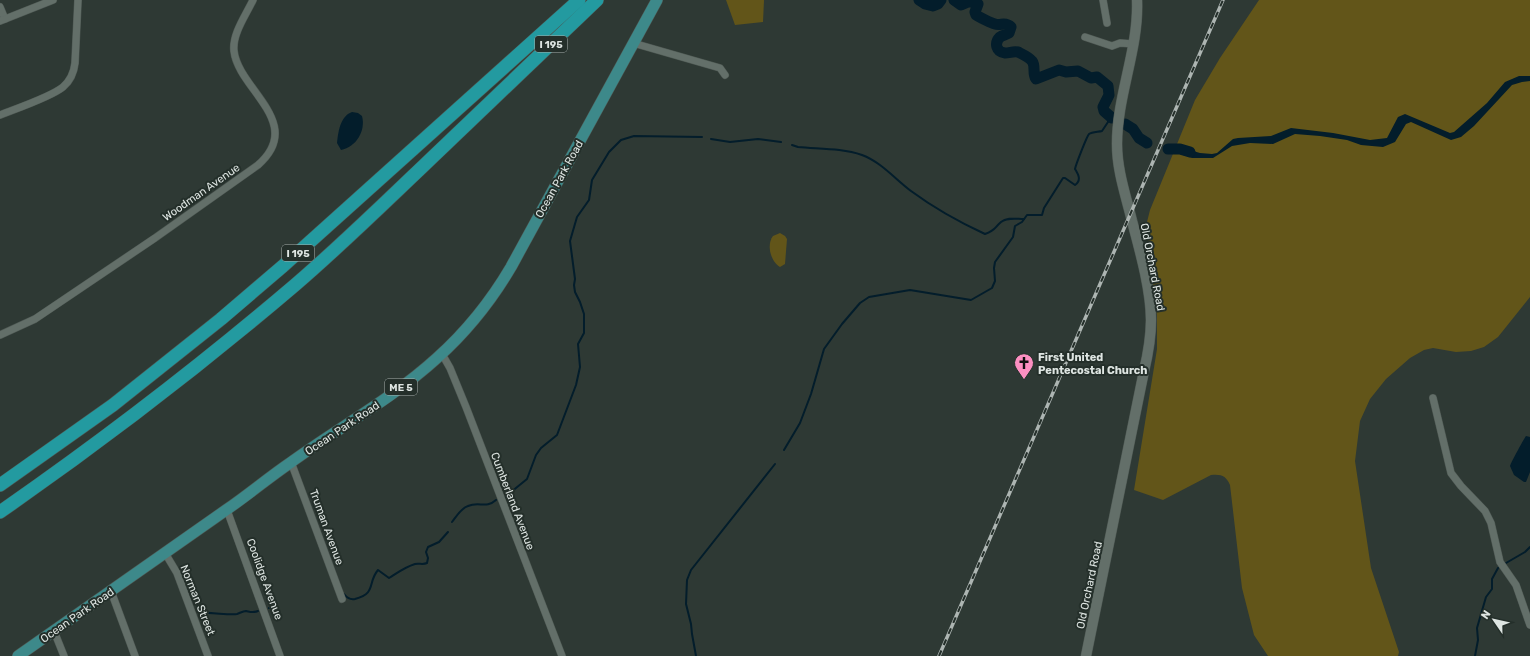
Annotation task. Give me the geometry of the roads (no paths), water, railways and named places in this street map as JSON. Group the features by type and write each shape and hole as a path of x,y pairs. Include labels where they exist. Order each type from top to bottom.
{"highway":[{"name":"I 195","path":"0,485 113,405 221,319 289,261 579,0"},
{"name":"I 195","path":"0,512 81,455 154,400 225,344 296,284 597,0"}],"main road":[{"name":"Ocean Park Road","path":"18,656 227,510 291,462 399,388 442,354 469,326 502,282 657,0"}],"street":[{"path":"0,6 2,20 53,0"},
{"path":"0,115 57,92 68,81 73,72 75,63 78,0"},
{"name":"Woodman Avenue","path":"0,335 35,319 155,238 266,158 273,144 274,123 239,65 234,52 234,41 254,0"},
{"path":"1103,0 1107,23"},
{"name":"Old Orchard Road","path":"1086,656 1144,371 1151,329 1147,290 1119,172 1117,152 1119,115 1134,44 1138,17 1137,0"},
{"path":"1085,37 1112,46 1120,43 1134,44"},
{"path":"633,43 718,68 722,70 725,75"},
{"name":"Cumberland Avenue","path":"442,354 450,368 466,407 562,656"},
{"path":"1433,398 1451,473 1485,511 1491,523 1500,562 1516,585 1530,625"},
{"name":"Truman Avenue","path":"291,462 342,599"},
{"name":"Coolidge Avenue","path":"227,510 235,528 280,656"},
{"name":"Norman Street","path":"165,553 177,573 208,656"},
{"path":"110,591 135,656"},
{"path":"54,631 64,656"}],"water":[{"path":"1519,76 1530,76 1530,81 1512,85 1474,126 1461,137 1451,140 1411,122 1406,124 1395,142 1383,147 1361,145 1347,140 1320,136 1295,134 1273,144 1250,143 1232,146 1213,158 1192,158 1174,151 1176,146 1200,153 1212,154 1217,153 1233,139 1271,136 1291,128 1333,133 1370,140 1387,138 1398,117 1405,114 1450,133 1454,132 1487,103 1505,82"},
{"path":"352,112 358,113 362,116 363,127 359,138 351,146 341,150 337,143 339,130 342,121"},
{"path":"1526,436 1530,437 1530,472 1526,482 1524,482 1514,475 1510,466"}],"waterway":[{"path":"919,0 925,4 933,6 938,4 941,0"},
{"path":"954,0 961,5 968,2 976,2 978,4 975,12 976,15 993,23 1009,25 1011,27 1009,33 998,39 997,47 1002,52 1018,52 1029,58 1033,63 1036,79 1059,70 1066,72 1078,71 1091,78 1097,77 1108,86 1109,95 1103,107 1104,111 1112,118"},
{"path":"784,450 800,423 811,394 824,349 842,324 860,303 869,297 910,290 971,300 992,288 995,281 995,262 1013,237 1015,226 1022,222 1027,215 1042,215 1044,208 1063,178 1075,185 1077,183 1079,177 1075,169 1086,140 1089,134 1102,131 1108,122 1109,115"},
{"path":"1125,124 1133,129 1139,138 1147,143"},
{"path":"505,497 527,479 536,455 541,448 557,435 576,385 580,367 578,344 584,333 584,314 575,292 575,279 570,241 577,217 589,200 592,180 609,152 621,140 634,136 702,137"},
{"path":"711,139 730,142 758,139 781,142"},
{"path":"792,145 798,147 847,151 869,158 882,166 911,191 929,203 956,220 985,234 989,233 1006,219 1024,219"},
{"path":"1168,149 1180,149 1190,152"},
{"path":"696,656 686,604 687,580 691,570 775,464"},
{"path":"452,522 465,507 476,504 486,505 496,500"},
{"path":"344,594 346,597 353,599 362,597 369,591 378,570 389,578 411,565 427,563 428,558 426,552 428,547 439,542 448,532"},
{"path":"1506,563 1525,552 1530,547"},
{"path":"1475,656 1478,640 1477,628 1486,597 1492,589 1492,579 1498,568"},
{"path":"199,607 203,612 220,614 237,614 245,611 258,611"},
{"path":"269,608 275,607"}],"railway":[{"path":"939,656 1223,0"}],"place":[{"name":"First United Pentecostal Church","path":"1024,380"}]}
